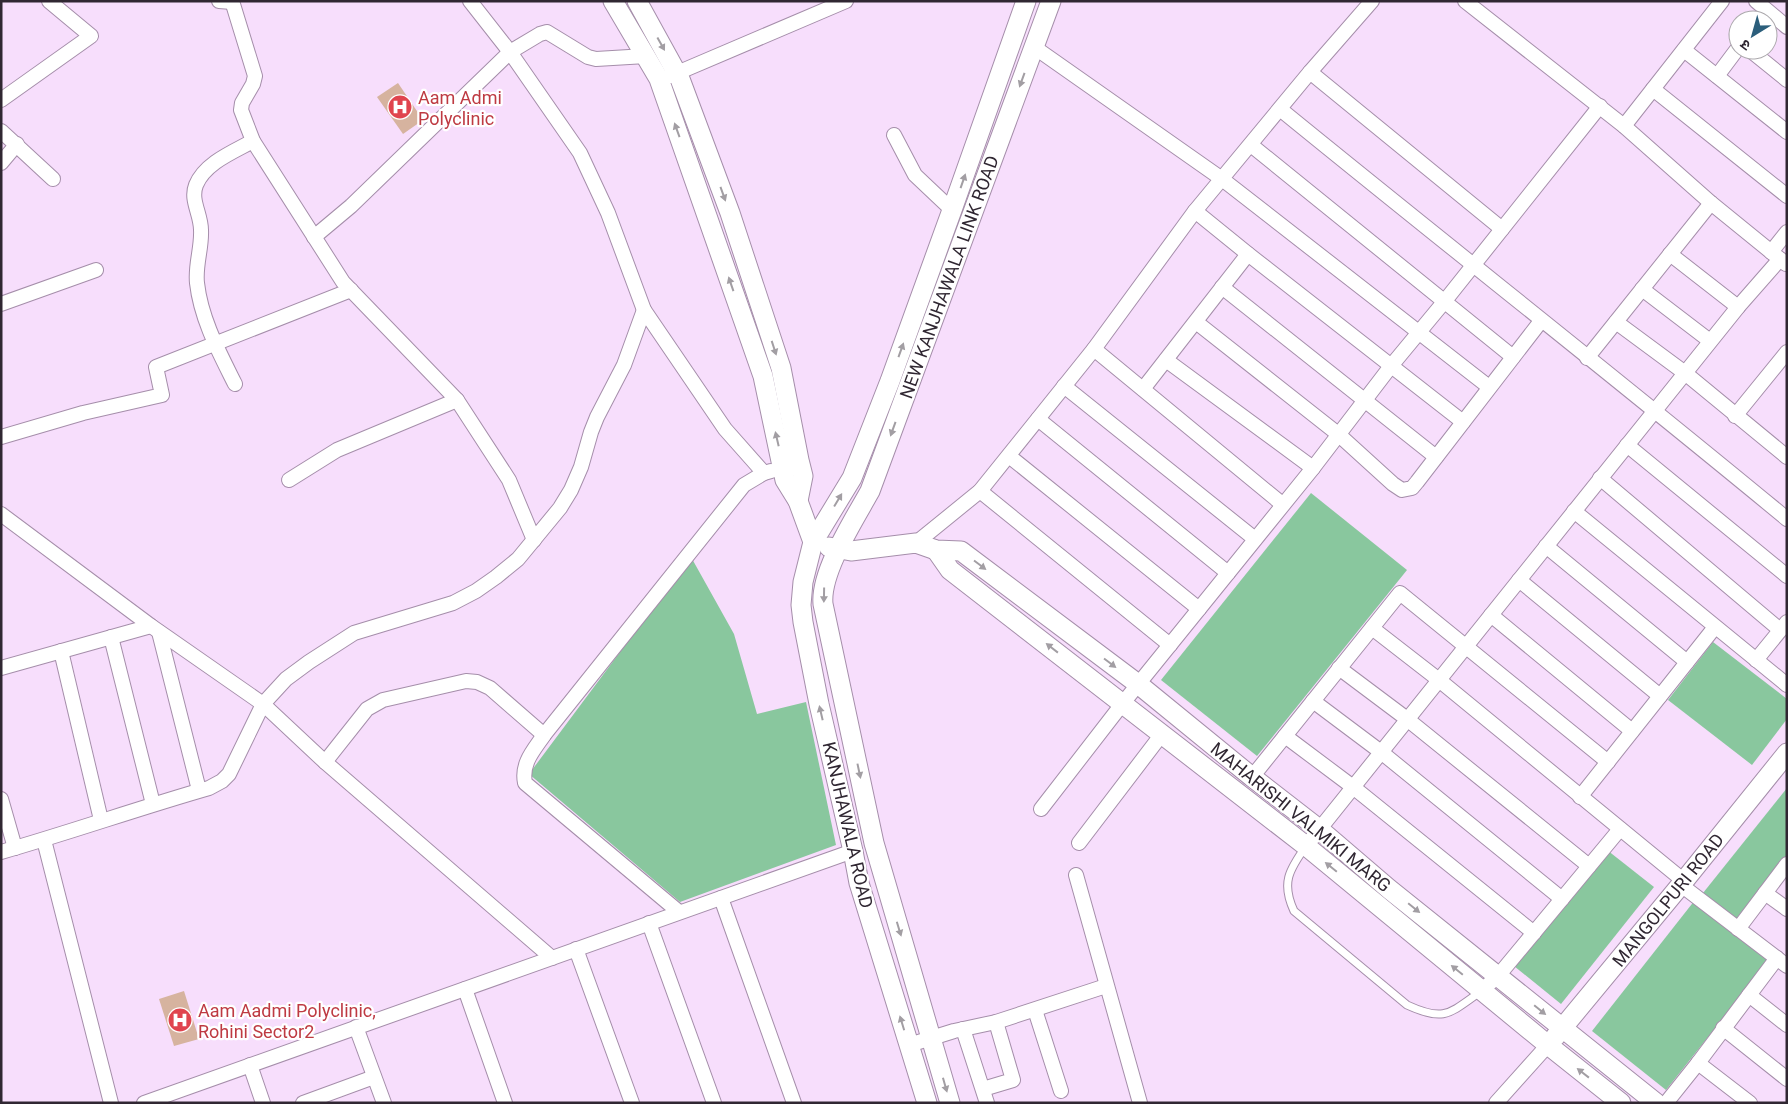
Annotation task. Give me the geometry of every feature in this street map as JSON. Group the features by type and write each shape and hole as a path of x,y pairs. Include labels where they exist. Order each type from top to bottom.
{"main road":[{"path":"613,1 658,79 763,376 792,467 803,476 798,501 813,542"},
{"path":"637,1 677,74 730,213 781,368 792,467"},
{"name":"NEW KANJHAWALA LINK ROAD","path":"813,542 852,478 890,381 1026,1"},
{"name":"NEW KANJHAWALA LINK ROAD","path":"839,550 870,491 1051,1"},
{"name":"MAHARISHI VALMIKI MARG","path":"813,542 839,550 851,551 916,543 936,550 962,551 1138,684 1319,829 1389,889 1656,1103"},
{"name":"KANJHAWALA ROAD","path":"813,542 801,606 819,704 859,883 927,1103"},
{"name":"KANJHAWALA ROAD","path":"839,550 824,585 823,604 874,843 950,1103"},
{"name":"MAHARISHI VALMIKI MARG","path":"936,550 950,570 1306,846 1621,1103"},
{"path":"1196,760 1209,742"},
{"name":"MANGOLPURI ROAD","path":"1548,1045 1683,883 1787,753"}],"street":[{"path":"1,100 91,36 49,1"},
{"path":"470,1 510,52 580,153 608,213 644,310 725,429 764,473"},
{"path":"658,79 677,74 846,1"},
{"path":"916,543 980,491 1094,349 1196,211 1310,72 1372,1"},
{"path":"1465,1 1600,106 1711,203 1779,258"},
{"path":"228,2 255,76 253,84 242,103 241,110 253,141 343,282 457,400 508,480 534,540"},
{"path":"1624,126 1684,50 1716,3"},
{"path":"314,237 351,206 510,52 540,34 547,32 588,57 596,59 646,56"},
{"path":"1034,46 1222,179 1489,387"},
{"path":"1684,50 1787,132"},
{"path":"1717,76 1729,60"},
{"path":"1762,60 1787,80"},
{"path":"1310,72 1502,229"},
{"path":"1653,89 1787,196"},
{"path":"1041,809 1138,684 1313,468 1391,366 1600,106"},
{"path":"1280,109 1587,358 1655,410 1787,519"},
{"path":"1,131 53,179"},
{"path":"894,135 915,175 952,210"},
{"path":"235,384 215,344 197,283 197,266 202,231 193,195 196,184 214,163 253,141"},
{"path":"1,162 17,144"},
{"path":"1251,145 1513,357"},
{"path":"1587,358 1711,203"},
{"path":"1196,211 1462,422"},
{"path":"1306,846 1710,341 1779,258 1787,232"},
{"path":"1143,390 1248,254"},
{"path":"1670,254 1738,307"},
{"path":"1,304 96,270"},
{"path":"1222,287 1436,457"},
{"path":"1642,289 1710,341"},
{"path":"1,437 83,413 162,395 156,367 351,290"},
{"path":"1,852 44,840 222,781 228,774 263,704 286,679 354,633 453,603 476,591 518,559 560,508 571,490 581,467 594,424 624,365 644,310"},
{"path":"1196,322 1338,434 1402,490 1412,488 1541,321"},
{"path":"1616,322 1787,457"},
{"path":"1094,349 1282,504"},
{"path":"1735,416 1787,352"},
{"path":"1166,360 1313,468"},
{"path":"1064,386 1255,539"},
{"path":"289,480 338,450 457,400"},
{"path":"1038,419 1228,573"},
{"path":"1627,445 1787,576"},
{"path":"1009,456 1199,609"},
{"path":"679,912 525,783 523,773 525,764 544,735 744,485 764,473 792,467"},
{"path":"1600,478 1783,626 1756,660"},
{"path":"980,491 1170,645"},
{"path":"1574,511 1787,685"},
{"path":"1,514 155,629 263,704 325,762 552,958"},
{"path":"1546,546 1687,662"},
{"path":"1519,580 1660,696"},
{"path":"1252,777 1400,593 1608,762"},
{"path":"1491,615 1632,731"},
{"path":"1580,796 1715,627"},
{"path":"1372,628 1439,680 1738,929 1782,962 1749,994 1666,1103"},
{"path":"1,668 111,637 155,629"},
{"path":"155,629 199,790"},
{"path":"111,637 153,804"},
{"path":"61,651 101,820"},
{"path":"1339,668 1407,719 1589,866"},
{"path":"325,762 366,709 383,700 466,681 477,682 490,688 544,735"},
{"path":"1313,701 1381,752 1562,899"},
{"path":"1079,843 1162,734"},
{"path":"1285,736 1353,787 1534,932"},
{"path":"1,799 15,848"},
{"path":"1482,990 1498,976 1620,829"},
{"path":"44,840 111,1103"},
{"path":"144,1103 853,850"},
{"path":"1738,929 1787,864"},
{"path":"1076,875 1140,1103"},
{"path":"1765,892 1787,910"},
{"path":"721,898 794,1103"},
{"path":"649,923 714,1103"},
{"path":"576,949 632,1103"},
{"path":"909,1044 996,1022 1106,986"},
{"path":"464,989 505,1103"},
{"path":"1749,994 1787,1025"},
{"path":"1035,1010 1061,1091"},
{"path":"963,1029 985,1096 1013,1080 996,1022"},
{"path":"356,1027 384,1103"},
{"path":"1723,1028 1787,1079"},
{"path":"1496,1103 1548,1045"},
{"path":"1698,1063 1750,1103"},
{"path":"250,1065 263,1103"},
{"path":"304,1103 374,1077"}],"lane":[{"path":"1306,846 1291,869 1286,882 1288,897 1294,910 1407,1005 1436,1015 1459,1007 1482,990"}],"green space":[{"path":"1311,493 1407,570 1257,756 1161,680"},
{"path":"691,557 734,634 757,714 806,702 836,845 680,902 529,774"},
{"path":"1713,642 1787,699 1787,719 1752,765 1668,700"},
{"path":"1787,788 1787,855 1736,919 1703,893"},
{"path":"1607,850 1654,887 1561,1004 1514,966"},
{"path":"1695,900 1770,959 1666,1090 1592,1031"}],"building":[{"path":"398,83 423,120 403,134 377,97"},
{"path":"184,991 199,1039 174,1046 159,999"}],"place":[{"name":"Aam Admi Polyclinic","path":"400,107"},
{"name":"Aam Aadmi Polyclinic, Rohini Sector2","path":"180,1020"}]}
